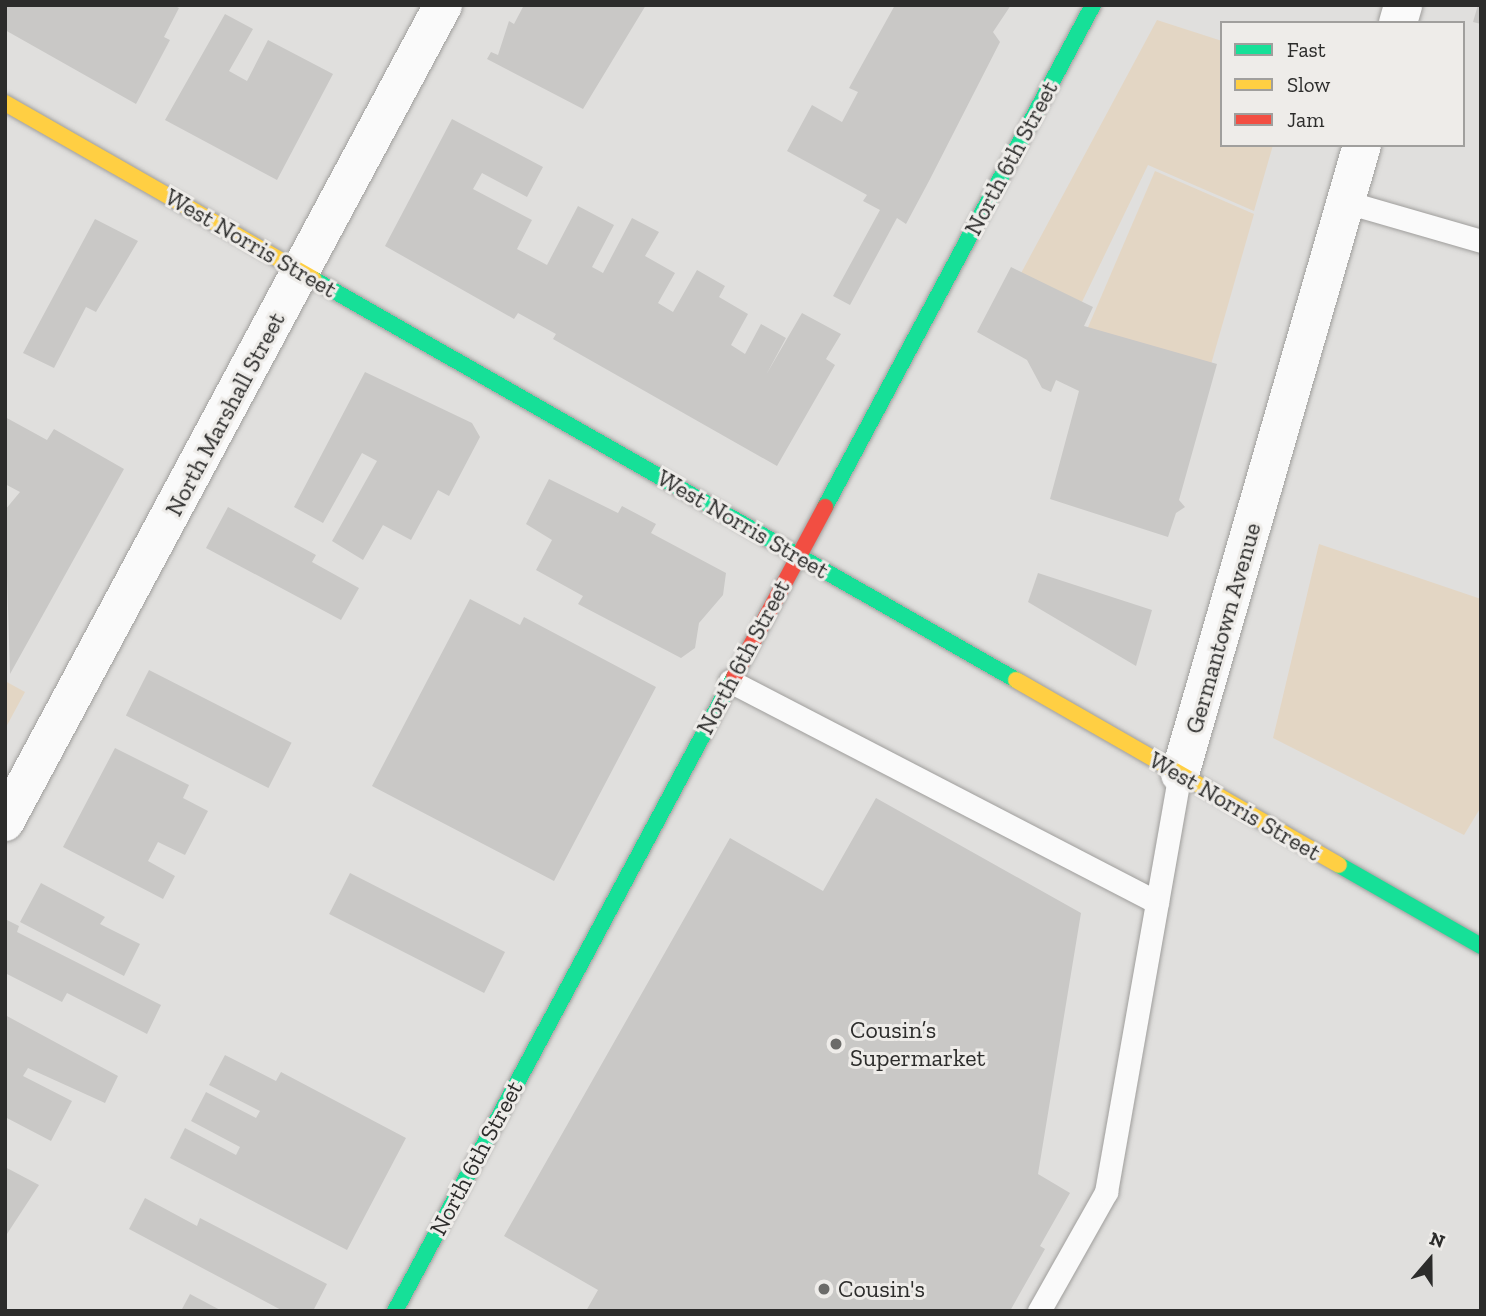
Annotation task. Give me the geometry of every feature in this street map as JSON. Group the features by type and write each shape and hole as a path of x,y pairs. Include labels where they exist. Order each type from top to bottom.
{"street":[{"name":"North Marshall Street","path":"5,822 443,5"},
{"name":"North 6th Street","path":"395,1311 1093,5"},
{"name":"West Norris Street","path":"5,103 1180,774 1479,941"},
{"name":"Germantown Avenue","path":"1180,774 1361,147"}],"lane":[{"path":"1346,202 1481,241"},
{"path":"730,681 1157,902"},
{"name":"Germantown Avenue","path":"1039,1311 1106,1192 1180,774"}],"shaded area":[{"path":"1157,20 1220,40 1220,147 1272,147 1254,211 1148,165 1081,304 1019,277"},
{"path":"1155,171 1254,214 1210,368 1086,332"},
{"path":"1319,544 1481,599 1481,807 1464,835 1273,738"},
{"path":"5,681 25,692 5,729"}],"building":[{"path":"5,5 173,5 179,8 164,37 170,40 136,104 5,30"},
{"path":"524,5 646,5 583,109 487,59 491,52 498,55 509,21 514,24"},
{"path":"895,5 1011,5 993,32 1000,42 906,224 897,218 850,305 833,296 880,210 863,201 867,195 787,151 812,105 842,122 858,92 849,88"},
{"path":"1478,5 1481,5 1481,24 1473,22"},
{"path":"225,14 253,29 229,71 247,81 268,40 333,74 277,180 165,120"},
{"path":"452,119 543,167 527,197 482,173 473,189 532,220 517,249 547,265 578,206 614,225 592,267 603,273 632,218 659,232 645,256 675,273 658,303 673,312 697,270 725,286 719,297 748,314 731,345 745,354 761,324 786,338 766,375 802,313 841,334 826,359 835,365 777,466 553,339 556,334 518,313 514,319 385,246"},
{"path":"95,219 138,241 96,312 86,307 54,368 23,353"},
{"path":"1011,267 1093,307 1084,326 1217,364 1179,500 1185,507 1176,513 1168,537 1050,499 1079,391 1056,380 1051,392 1042,388 1027,360 977,332"},
{"path":"365,372 472,423 480,437 449,496 438,490 411,540 383,525 363,560 332,541 377,461 362,453 323,523 294,507"},
{"path":"5,417 47,440 54,429 124,469 10,674 5,510 20,492 5,484"},
{"path":"549,479 618,513 622,506 656,524 651,533 726,573 723,595 699,623 695,648 681,658 578,604 583,596 536,570 552,540 526,524"},
{"path":"228,507 316,555 312,562 359,588 341,620 206,548"},
{"path":"1038,573 1152,610 1136,666 1028,602"},
{"path":"470,599 520,625 524,617 656,687 554,881 372,786"},
{"path":"149,670 292,743 268,788 126,715"},
{"path":"115,748 189,785 183,798 208,811 185,855 158,842 148,861 175,876 163,899 63,847"},
{"name":"Cousin’s Supermarket","path":"876,798 1081,913 1038,1174 1070,1193 1040,1246 1045,1249 1010,1311 586,1311 598,1290 504,1236 730,838 823,891"},
{"path":"350,873 505,952 484,993 329,914"},
{"path":"41,883 105,917 100,924 140,944 124,976 20,922"},
{"path":"7,920 19,926 17,932 161,1005 147,1034 67,993 62,1002 5,973"},
{"path":"5,1015 118,1076 105,1103 28,1068 23,1076 72,1101 51,1141 5,1117"},
{"path":"225,1055 276,1081 281,1072 406,1138 347,1250 170,1158 185,1128 236,1155 240,1147 191,1121 206,1092 256,1118 260,1111 209,1085"},
{"path":"5,1167 39,1185 5,1237"},
{"path":"145,1198 197,1226 200,1218 327,1284 313,1311 283,1311 129,1229"},
{"path":"190,1294 222,1311 181,1311"}],"traffic: fast":[{"path":"825,507 1093,5"},
{"path":"313,279 1016,680"},
{"path":"395,1311 734,677"},
{"path":"1339,865 1481,946"}],"traffic: slow":[{"path":"5,103 313,279"},
{"path":"1016,680 1339,865"}],"traffic: jam":[{"path":"734,677 825,507"}],"place":[{"name":"Cousin’s Supermarket","path":"836,1044"},
{"name":"Cousin's","path":"824,1289"}]}
